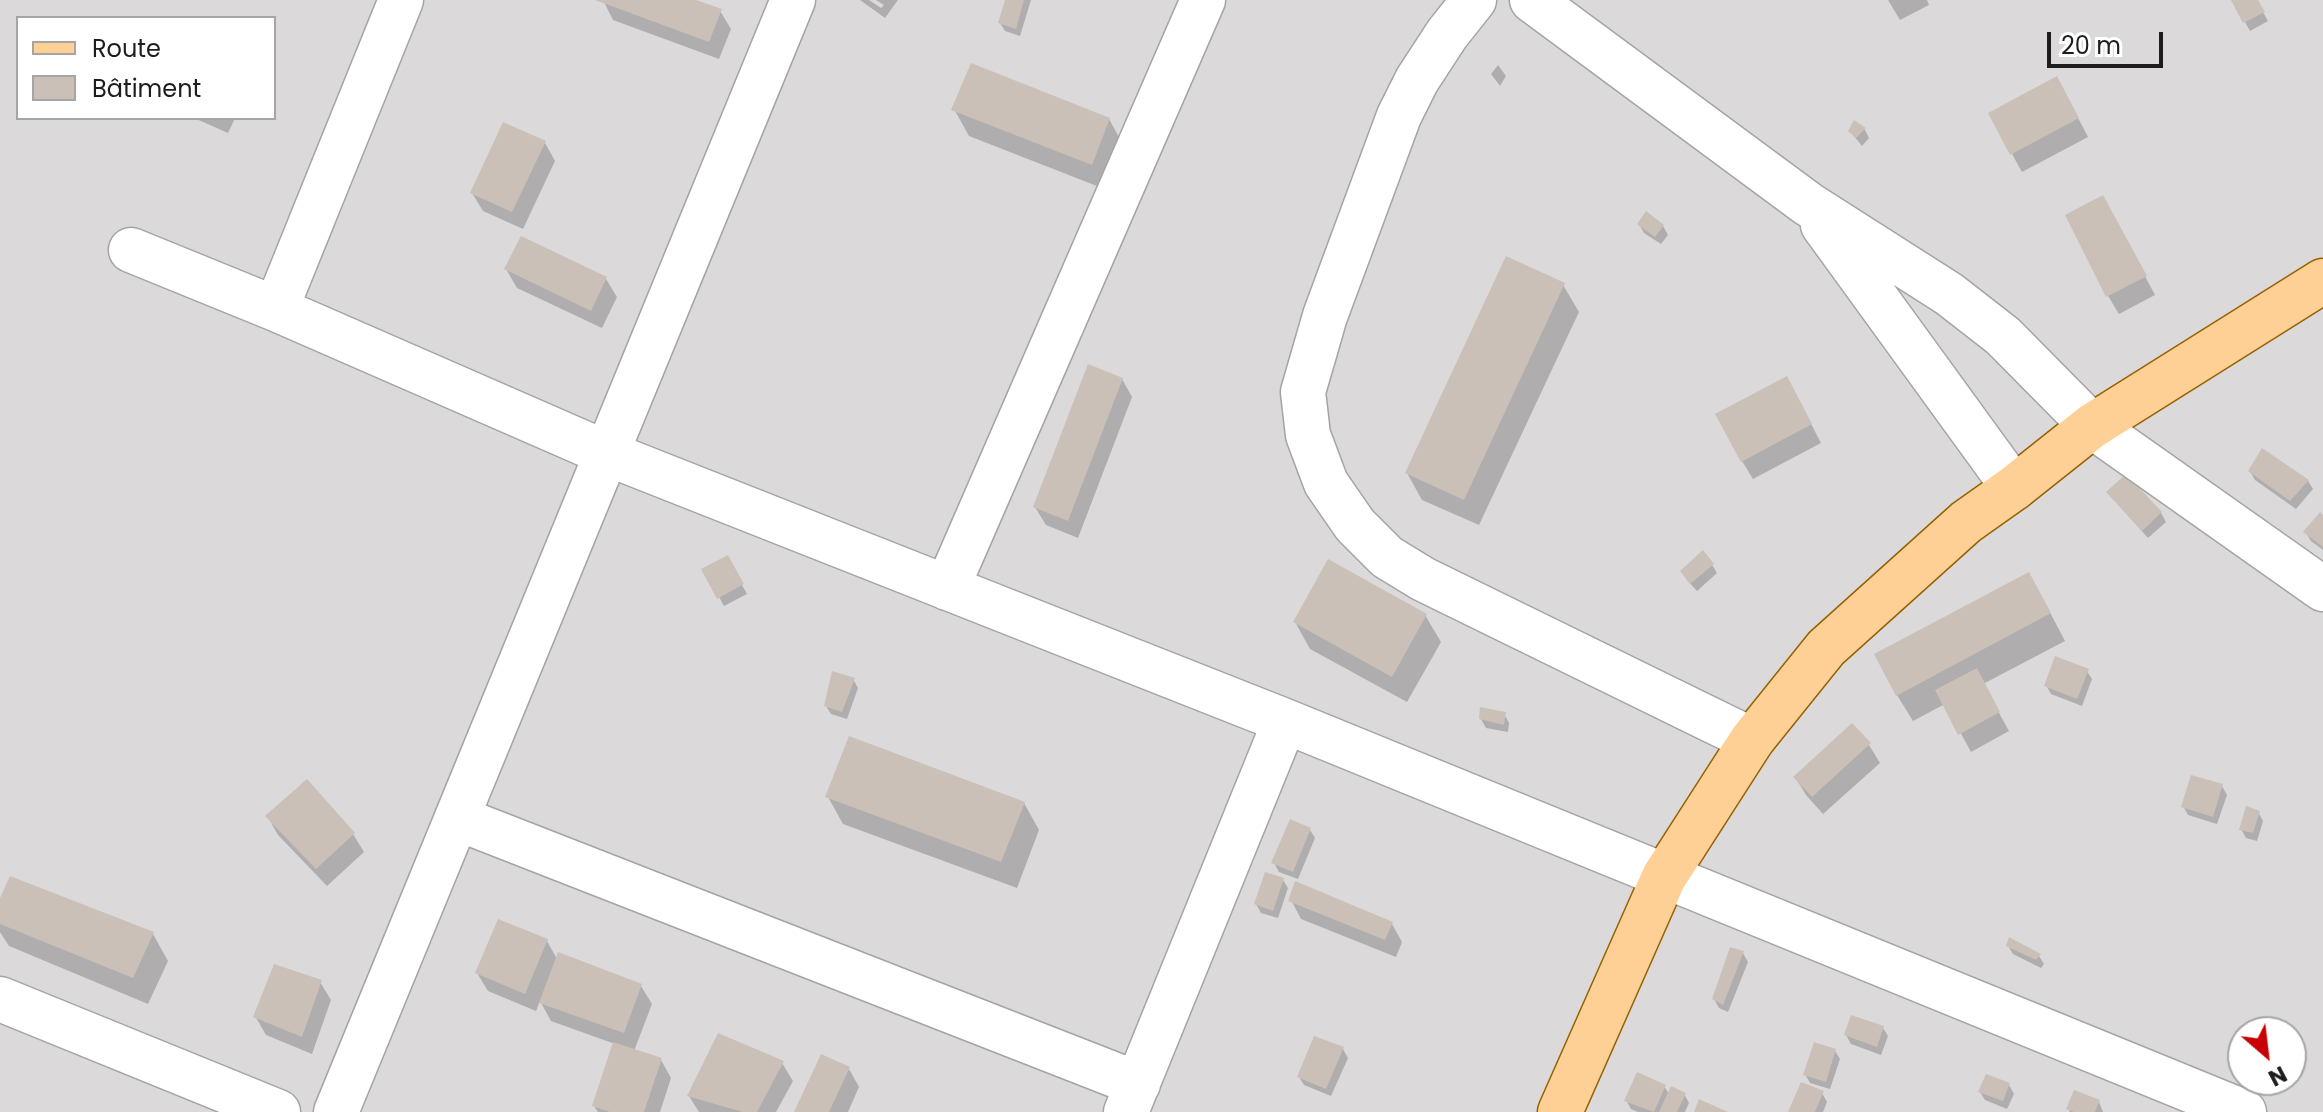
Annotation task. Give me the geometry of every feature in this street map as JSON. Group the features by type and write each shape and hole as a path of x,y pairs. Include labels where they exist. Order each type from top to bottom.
{"main road":[{"path":"1560,1112 1664,877 1752,740 1826,648 1966,522 2092,426 2323,281"}],"street":[{"path":"276,309 401,0"},
{"path":"336,1112 793,0"},
{"path":"947,588 1203,0"},
{"path":"1474,0 1417,80 1399,116 1325,316 1303,392 1308,435 1321,471 1355,525 1387,557 1423,579 1752,740"},
{"path":"1532,0 1808,204 1949,294 2003,336 2092,426 2323,589"},
{"path":"1808,204 2014,488"},
{"path":"131,250 276,309 606,453 1285,721 2244,1112"},
{"path":"457,818 1132,1098 1285,721"},
{"path":"0,999 278,1112"}],"shaded area":[{"path":"0,0 2323,0 2323,1112 0,1112"}],"building":[{"path":"595,0 696,0 722,9 709,42"},
{"path":"1005,0 1024,0 1016,29 998,23"},
{"path":"2231,0 2258,0 2265,12 2243,23"},
{"path":"971,63 1110,118 1092,165 951,110"},
{"path":"2057,76 2079,118 2010,155 1988,113"},
{"path":"1854,120 1866,128 1856,138 1848,131"},
{"path":"503,122 546,141 512,212 470,193"},
{"path":"2103,195 2147,276 2106,297 2065,215"},
{"path":"1646,211 1664,225 1655,237 1637,224"},
{"path":"521,236 607,277 591,311 504,269"},
{"path":"1506,256 1565,283 1464,500 1405,473"},
{"path":"1088,364 1123,378 1068,521 1033,507"},
{"path":"1787,376 1812,424 1741,462 1715,414"},
{"path":"2262,448 2309,480 2290,501 2248,471"},
{"path":"2126,474 2162,512 2142,531 2106,492"},
{"path":"2320,512 2323,515 2323,547 2303,532"},
{"path":"1703,550 1714,564 1690,584 1680,571"},
{"path":"728,555 744,584 717,599 701,569"},
{"path":"1328,559 1427,614 1392,677 1293,622"},
{"path":"2029,572 2051,613 1896,696 1874,654"},
{"path":"2055,656 2089,669 2077,699 2044,686"},
{"path":"1977,668 2000,712 1958,735 1935,690"},
{"path":"832,671 855,678 842,712 824,706"},
{"path":"1480,707 1506,712 1504,725 1479,719"},
{"path":"1852,723 1871,743 1812,797 1793,777"},
{"path":"849,736 1025,802 1001,862 825,797"},
{"path":"2191,775 2223,784 2213,817 2181,807"},
{"path":"307,779 355,833 316,869 265,816"},
{"path":"2246,806 2260,811 2253,833 2239,830"},
{"path":"1290,819 1311,828 1293,872 1271,863"},
{"path":"1265,872 1284,878 1273,911 1254,904"},
{"path":"10,876 154,932 133,978 0,924 0,898"},
{"path":"1295,881 1393,922 1385,940 1288,901"},
{"path":"498,919 548,939 525,994 475,973"},
{"path":"2009,937 2041,954 2036,960 2006,946"},
{"path":"1730,947 1744,951 1723,1005 1712,999"},
{"path":"558,952 642,984 624,1033 539,1003"},
{"path":"274,964 322,980 302,1037 253,1017"},
{"path":"1851,1015 1884,1026 1877,1047 1844,1035"},
{"path":"718,1033 784,1061 757,1112 743,1112 687,1096"},
{"path":"1314,1036 1344,1047 1326,1089 1297,1077"},
{"path":"613,1042 662,1058 644,1112 610,1112 592,1106"},
{"path":"1814,1042 1836,1049 1826,1082 1803,1075"},
{"path":"821,1054 850,1067 829,1112 794,1112"},
{"path":"1637,1072 1666,1085 1654,1112 1624,1101"},
{"path":"1986,1074 2010,1083 2003,1101 1978,1092"},
{"path":"1801,1082 1824,1091 1815,1112 1788,1112"},
{"path":"1671,1086 1686,1093 1677,1112 1659,1112"},
{"path":"2074,1090 2100,1100 2095,1112 2066,1109"},
{"path":"1699,1099 1728,1112 1694,1112"}]}
